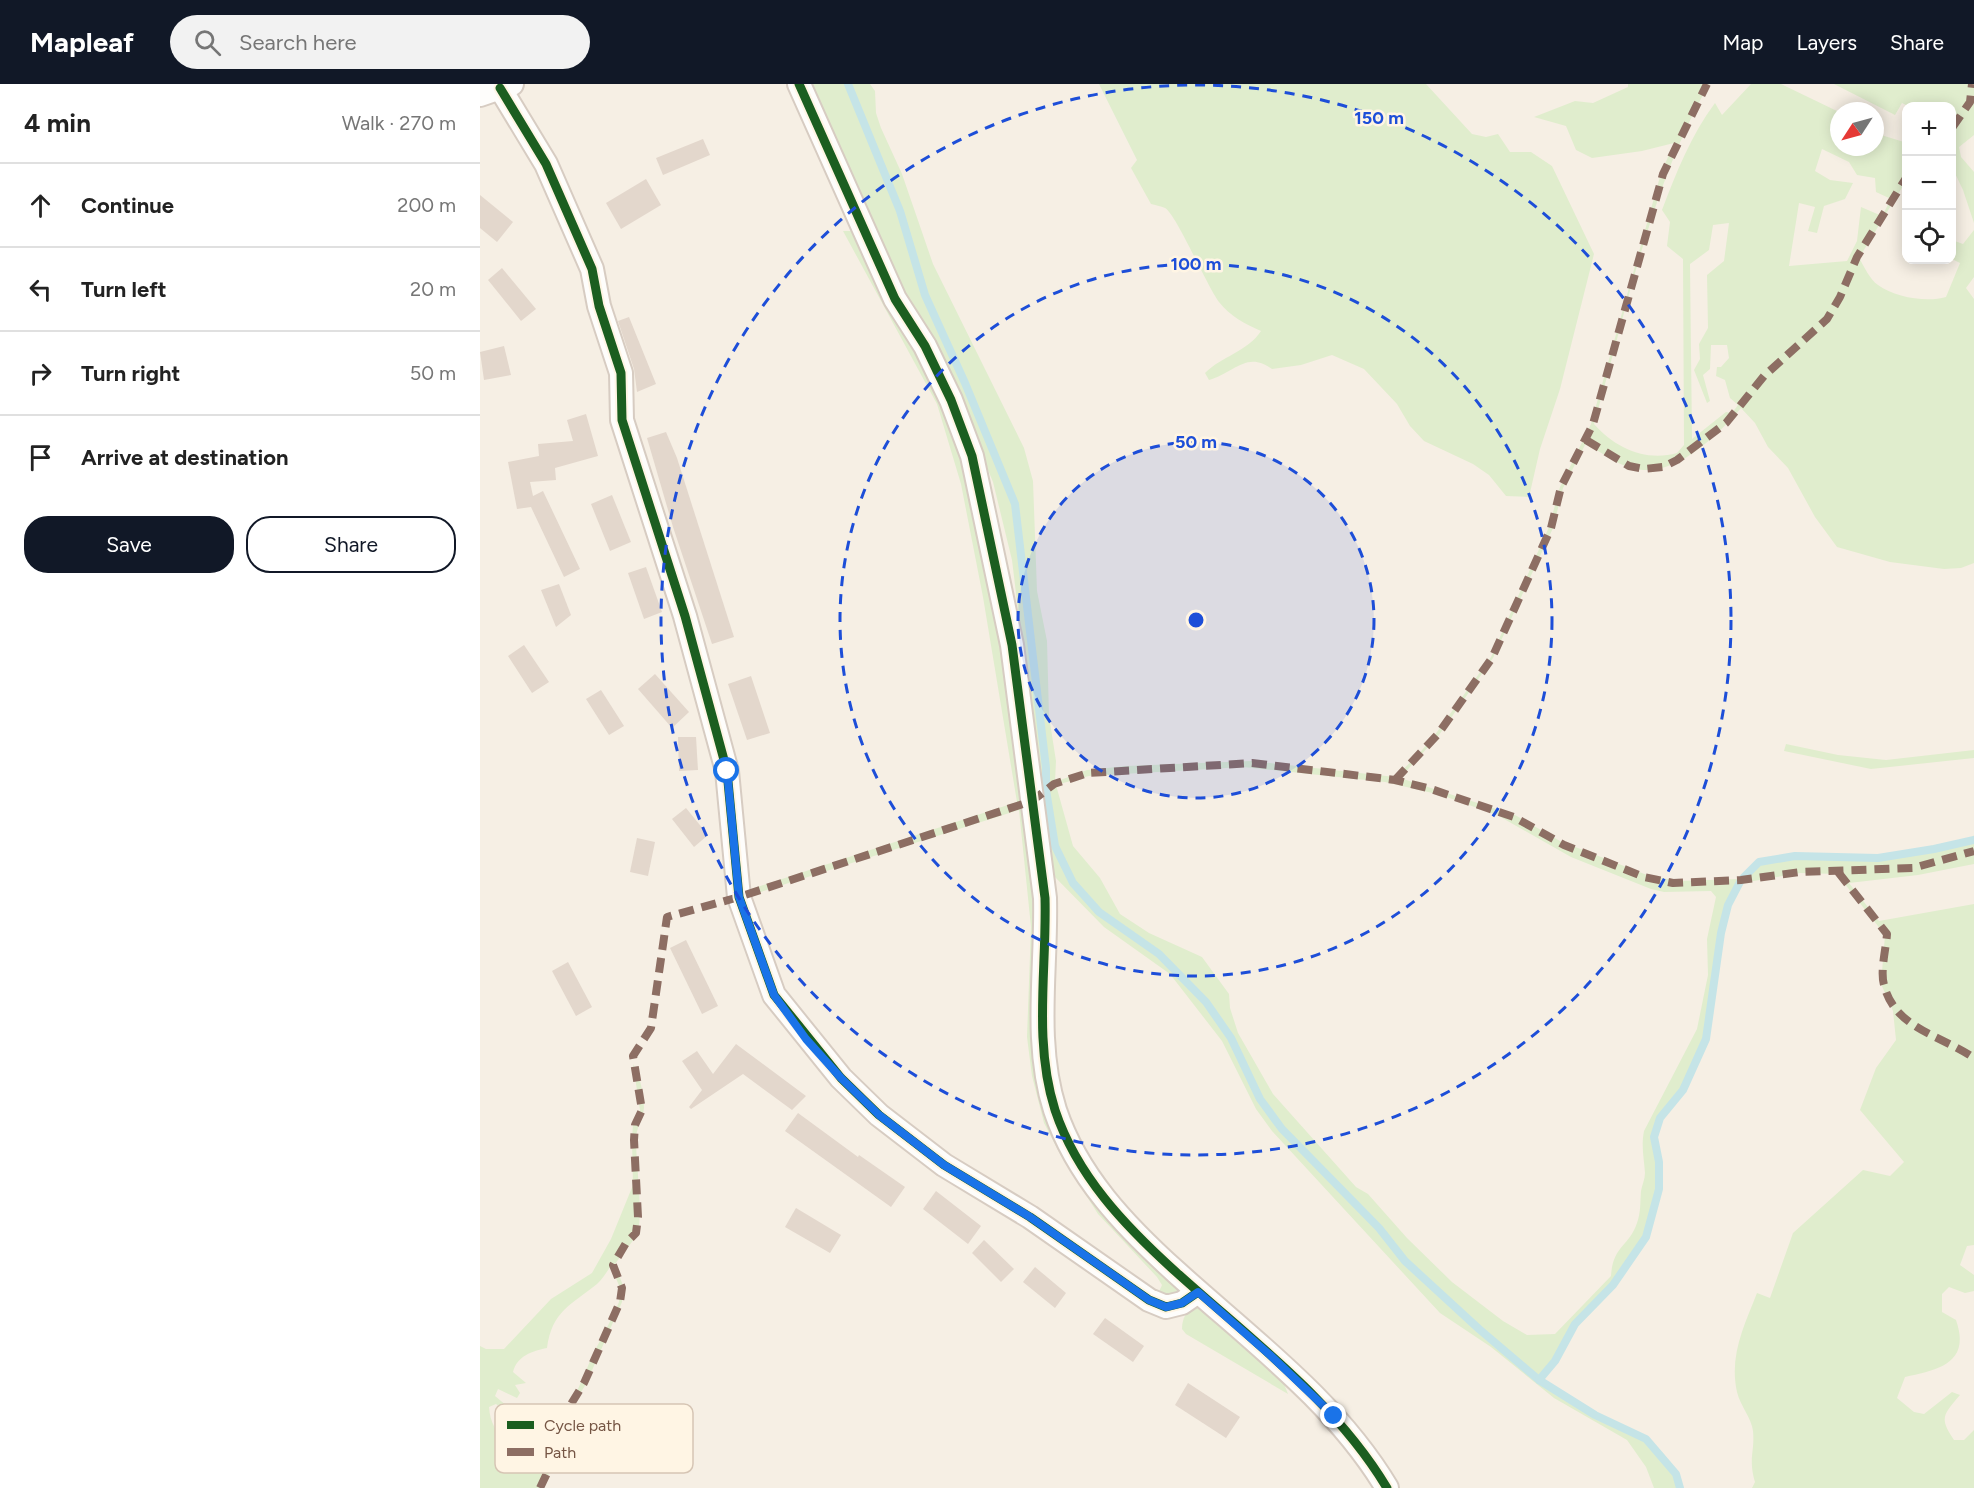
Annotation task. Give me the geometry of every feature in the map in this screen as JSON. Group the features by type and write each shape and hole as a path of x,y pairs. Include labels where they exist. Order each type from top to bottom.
{"street":[{"path":"800,84 895,298 925,346 951,400 975,466 1012,645 1045,898 1046,935 1042,1014 1045,1060 1055,1109 1073,1151 1097,1191 1133,1233 1270,1355 1334,1416 1368,1457 1387,1488"},
{"path":"497,89 546,164 592,269 599,306 621,373 622,420 685,616 727,771 739,897 774,995 841,1078 879,1115 944,1165 1030,1217 1149,1300 1166,1307 1182,1303 1198,1292"}],"green space":[{"path":"810,84 870,84 875,91 876,113 881,128 902,174 933,264 1024,448 1033,481 1037,591 1047,641 1049,716 1056,761 1055,782 1087,770 1127,766 1251,761 1395,777 1418,755 1437,732 1491,657 1549,527 1560,487 1591,424 1661,173 1674,143 1642,151 1592,158 1576,150 1566,126 1534,117 1575,101 1593,103 1628,87 1628,84 1709,84 1671,164 1656,206 1629,294 1594,424 1602,433 1621,446 1654,456 1677,453 1684,445 1683,259 1667,246 1670,222 1662,210 1691,141 1715,103 1722,115 1751,84 1781,84 1830,108 1830,153 1822,149 1815,171 1830,180 1853,183 1845,199 1824,206 1817,233 1808,231 1815,207 1799,203 1789,266 1847,261 1857,241 1861,207 1882,216 1891,199 1876,192 1875,178 1857,175 1849,162 1837,156 1884,156 1884,136 1902,141 1902,188 1859,258 1872,280 1885,289 1902,296 1938,299 1946,297 1960,263 1956,261 1956,241 1963,244 1974,230 1974,277 1966,288 1974,299 1974,563 1961,568 1944,569 1890,562 1837,547 1815,517 1788,468 1768,447 1755,423 1741,408 1706,443 1678,462 1663,468 1647,470 1632,468 1586,443 1563,488 1553,528 1493,658 1439,735 1400,778 1515,815 1560,841 1647,875 1678,881 1740,879 1758,860 1795,854 1878,856 1972,838 1974,835 1974,864 1918,875 1849,883 1879,921 1974,904 1974,1245 1967,1246 1960,1265 1974,1275 1974,1291 1965,1293 1949,1287 1942,1294 1942,1312 1956,1320 1960,1335 1959,1346 1949,1362 1929,1371 1905,1377 1897,1398 1914,1412 1924,1414 1952,1392 1960,1395 1947,1412 1945,1421 1954,1440 1964,1440 1974,1430 1974,1488 1752,1488 1755,1482 1752,1467 1753,1431 1737,1392 1735,1366 1739,1341 1757,1293 1770,1298 1793,1233 1863,1170 1890,1176 1904,1162 1860,1110 1876,1068 1896,1040 1893,1011 1881,984 1885,935 1837,874 1800,873 1742,883 1730,905 1723,933 1708,1039 1684,1091 1662,1119 1656,1137 1661,1162 1661,1189 1647,1238 1614,1286 1577,1325 1556,1363 1542,1380 1574,1401 1635,1433 1658,1448 1676,1472 1682,1488 1654,1488 1646,1467 1627,1440 1554,1398 1491,1347 1440,1313 1272,1131 1256,1109 1222,1041 1170,974 1104,927 1051,873 1040,797 1045,793 1044,789 1040,792 1012,560 993,482 941,357 865,218","holes":["1729,223 1724,261 1707,275 1708,328 1699,344 1700,359 1694,370 1707,403 1710,401 1703,375 1710,369 1711,345 1727,345 1729,358 1721,367 1717,367 1716,376 1725,380 1730,398 1738,405 1732,413 1726,412 1692,439 1690,264 1709,250 1713,225","1243,767 1385,782 1441,795 1497,815 1571,857 1651,889 1664,892 1711,891 1716,897 1707,939 1708,975 1697,1029 1644,1131 1645,1175 1637,1223 1615,1258 1611,1276 1555,1334 1527,1335 1503,1321 1452,1282 1407,1238 1368,1194 1356,1187 1273,1094 1238,1033 1230,1008 1229,994 1202,957 1149,933 1120,914 1100,878 1073,846 1056,785 1089,776"]},
{"path":"1099,84 1426,84 1472,134 1486,137 1498,134 1510,152 1531,152 1552,166 1594,254 1560,389 1540,449 1529,497 1506,496 1489,475 1473,464 1424,441 1410,426 1397,404 1364,369 1332,355 1301,365 1272,369 1263,364 1248,362 1209,380 1205,373 1249,344 1261,331 1238,319 1223,307 1213,293 1170,213 1165,208 1151,204 1131,168 1137,160"},
{"path":"1834,84 1974,84 1974,135 1959,147 1961,157 1974,172 1974,223 1956,175 1956,102 1902,102 1895,115 1884,109 1884,102 1869,102"},
{"path":"843,231 852,231 916,344 960,449 995,603 1031,853 1036,932 1032,1044 1043,1103 1185,1293 1179,1297 1157,1296 1162,1285 1157,1277 1098,1214 1061,1156 1044,1123 1032,1076 1027,1037 1031,927 1019,810 745,897 745,891 1017,802 983,597 961,484 937,404"},
{"path":"1786,744 1838,755 1886,760 1974,750 1974,758 1871,769 1784,751"},
{"path":"633,1064 640,1080 644,1103 636,1139 640,1199 639,1222 637,1235 615,1265 624,1288 622,1302 586,1384 574,1404 570,1404 619,1302 620,1288 611,1266 599,1282 558,1317 553,1325 547,1348 522,1358 515,1366 513,1372 526,1383 515,1385 520,1393 517,1398 498,1389 495,1396 505,1404 495,1404 489,1407 495,1428 495,1473 549,1473 542,1488 480,1488 480,1346 486,1349 504,1349 551,1299 592,1273 611,1239 633,1185 633,1124 640,1110"},
{"path":"1197,1307 1205,1309 1284,1384 1288,1394 1186,1334 1182,1329 1184,1318 1187,1312"}],"building":[{"path":"703,139 710,155 663,175 656,158"},
{"path":"646,179 661,205 621,229 606,203"},
{"path":"480,195 513,222 497,242 480,228"},
{"path":"502,268 536,309 521,321 488,280"},
{"path":"629,317 656,384 637,392 634,369 618,321"},
{"path":"504,346 511,375 484,380 480,352"},
{"path":"586,414 598,456 555,468 556,480 530,482 533,496 543,491 580,569 564,577 531,507 517,509 508,462 539,456 538,444 573,441 567,420"},
{"path":"666,432 677,458 734,637 712,644 673,527 647,438"},
{"path":"612,495 631,542 610,551 591,504"},
{"path":"646,567 662,612 644,619 628,573"},
{"path":"559,584 571,615 556,627 541,590"},
{"path":"524,645 549,682 532,693 508,656"},
{"path":"655,674 689,712 672,728 638,689"},
{"path":"751,676 770,733 747,740 728,684"},
{"path":"601,690 624,726 609,735 586,699"},
{"path":"678,737 696,737 698,770 679,771"},
{"path":"686,808 708,835 694,847 672,819"},
{"path":"637,838 655,842 648,876 630,872"},
{"path":"686,940 718,1006 702,1014 670,948"},
{"path":"568,962 592,1007 576,1016 552,971"},
{"path":"736,1044 806,1096 792,1110 743,1074 691,1109 689,1107 702,1090 682,1061 697,1051 713,1074"},
{"path":"798,1113 858,1157 859,1155 905,1187 891,1207 785,1131"},
{"path":"936,1191 981,1226 968,1244 923,1209"},
{"path":"796,1208 841,1235 830,1253 785,1227"},
{"path":"984,1240 1014,1269 1001,1282 972,1253"},
{"path":"1035,1267 1066,1293 1055,1308 1023,1282"},
{"path":"1105,1318 1144,1346 1133,1362 1093,1334"},
{"path":"1188,1383 1240,1417 1226,1438 1175,1405"}],"waterway":[{"path":"848,84 900,211 925,295 965,383 1015,504 1046,768 1046,790 1055,846 1073,883 1099,912 1159,954 1206,1002 1231,1038 1260,1099 1282,1129 1379,1228 1405,1261 1539,1380 1595,1415 1646,1439 1676,1474 1680,1488"},
{"path":"1539,1380 1555,1361 1575,1324 1613,1285 1646,1237 1659,1189 1659,1162 1654,1137 1660,1118 1683,1090 1706,1039 1721,933 1728,905 1741,880 1759,862 1795,856 1878,858 1974,840"}],"marked path":[{"path":"1395,780 1438,734 1492,658 1551,528 1561,487 1593,424 1663,174 1707,84"},
{"path":"1956,122 1970,102 1972,84"},
{"path":"1586,440 1629,466 1644,469 1663,467 1677,460 1726,423 1764,376 1827,319 1840,297 1857,257 1902,184"},
{"path":"571,1404 584,1383 620,1302 622,1288 613,1265 626,1243 636,1233 638,1217 634,1140 635,1125 642,1110 633,1056 651,1028 667,917 739,897 1032,801 1054,784 1088,773 1252,763 1395,780 1431,789 1514,817 1564,845 1644,877 1673,883 1741,880 1800,872 1913,868 1974,851"},
{"path":"1838,872 1887,934 1883,979 1890,1000 1898,1012 1921,1029 1974,1058"},
{"path":"540,1488 547,1473"}],"cycle path":[{"path":"799,84 895,299 925,346 951,400 972,456 1012,645 1045,898 1044,1058 1048,1084 1064,1134 1090,1178 1121,1218 1157,1255 1290,1372 1317,1399 1366,1456 1387,1488"},
{"path":"500,88 546,164 592,269 599,306 621,373 622,420 685,616 727,771 739,897 774,995 841,1078 879,1115 944,1165 1030,1217 1149,1300 1166,1307 1182,1303 1198,1292"}],"route":[{"path":"727,771 734,825 739,897 774,995 806,1039 841,1078 879,1115 944,1165 1030,1217 1149,1300 1166,1307 1182,1303 1198,1292 1270,1355 1334,1416"}]}
